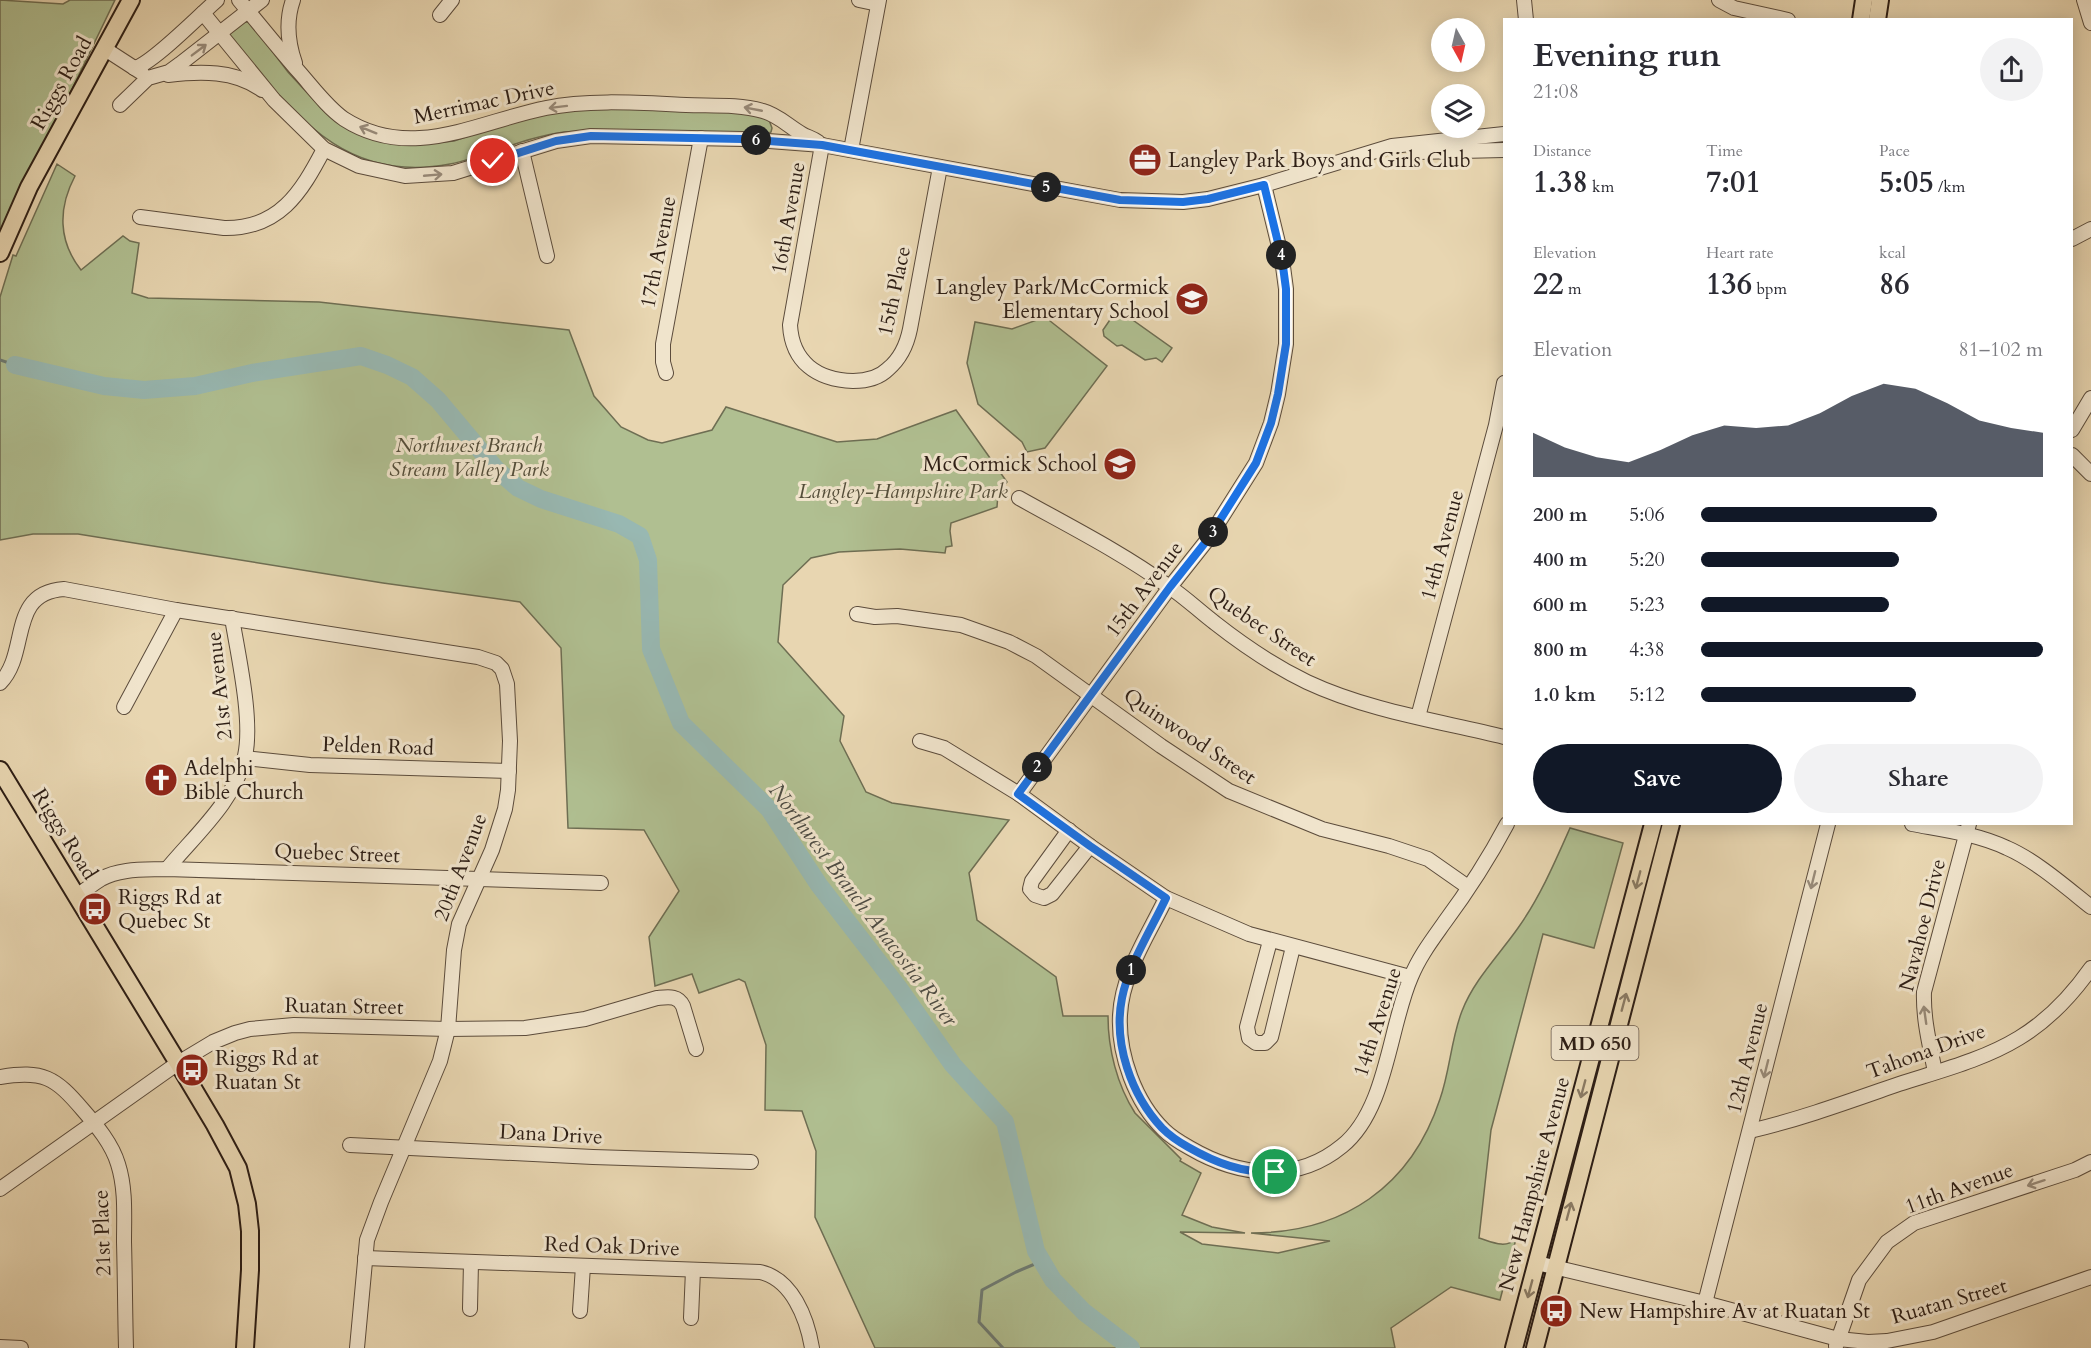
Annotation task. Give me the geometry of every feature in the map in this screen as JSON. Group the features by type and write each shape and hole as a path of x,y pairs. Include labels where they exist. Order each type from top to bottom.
{"main road":[{"name":"Riggs Road","path":"0,253 29,188 131,0"},
{"path":"1861,18 1864,0"},
{"path":"1877,18 1880,0"},
{"name":"Riggs Road","path":"0,770 233,1156 247,1204 250,1232 245,1348"},
{"name":"New Hampshire Avenue","path":"1514,1348 1653,825"},
{"name":"New Hampshire Avenue","path":"1535,1348 1671,825"}],"street":[{"path":"134,68 143,65 218,0"},
{"name":"Merrimac Drive","path":"239,0 319,96 344,118 369,131 404,139 456,133 545,108 580,104 743,106 777,115 803,135 822,145"},
{"path":"120,105 148,78 169,72 262,0"},
{"path":"293,0 289,37 291,52 300,73"},
{"path":"440,15 452,0"},
{"path":"851,150 879,2 859,0"},
{"path":"1524,0 1526,18"},
{"path":"1719,0 1734,8 1779,18"},
{"path":"2084,0 2091,23"},
{"name":"Merrimac Drive","path":"203,13 274,100 324,149 375,171 418,177 462,170 556,141 591,136 701,138 822,145 1120,200 1183,202 1264,185 1392,146 1503,134"},
{"path":"105,49 148,78 206,72 228,75 248,82 274,100"},
{"path":"764,141 776,134 777,115"},
{"name":"17th Avenue","path":"666,373 663,362 663,344 701,138"},
{"name":"16th Avenue","path":"795,299 822,145"},
{"path":"140,217 224,228 247,227 256,224 274,215 292,201 309,178 324,149"},
{"name":"Merrimac Drive","path":"1352,159 1427,151 1503,150"},
{"path":"522,151 547,256"},
{"name":"15th Place","path":"795,299 790,325 791,335 799,356 816,373 836,380 858,381 879,376 888,369 900,355 908,340 940,167"},
{"name":"15th Avenue","path":"1018,794 1208,539 1256,463 1271,423 1286,344 1286,289 1282,259 1264,185"},
{"path":"2073,231 2091,228"},
{"path":"2073,238 2091,228"},
{"name":"14th Avenue","path":"1418,717 1496,425 1503,388"},
{"path":"2073,428 2091,398"},
{"path":"2073,456 2091,474"},
{"name":"Quebec Street","path":"1019,498 1113,549 1170,587 1216,624 1277,666 1346,698 1503,737"},
{"name":"20th Avenue","path":"0,683 12,664 27,609 33,601 46,592 55,590 75,590 176,610 477,657 496,663 502,669 509,695 509,771 505,809 492,850 456,933 447,1029 440,1061 370,1230 365,1258 357,1348"},
{"path":"124,707 176,610"},
{"name":"Quinwood Street","path":"857,614 926,619 995,636 1036,656 1161,746 1229,791 1292,819 1428,859 1468,887"},
{"name":"21st Avenue","path":"167,869 217,811 234,783 245,758 247,740 245,706 232,618"},
{"path":"920,741 944,748 1018,794 1166,898 1270,941 1410,977"},
{"name":"Pelden Road","path":"245,758 310,765 509,771"},
{"name":"14th Avenue","path":"1166,898 1126,981 1120,1015 1122,1046 1131,1077 1150,1113 1164,1130 1194,1150 1221,1164 1246,1171 1275,1172 1305,1166 1342,1146 1358,1130 1368,1114 1410,977 1421,956 1506,825"},
{"name":"12th Avenue","path":"1705,1303 1828,825"},
{"path":"1923,825 1968,829 2008,848 2052,877 2091,907"},
{"name":"Navahoe Drive","path":"1935,1072 1926,1023 1924,992 1968,829"},
{"path":"1069,831 1032,881 1030,889 1035,895 1044,898 1052,894 1090,846"},
{"name":"Quebec Street","path":"77,896 102,879 114,874 133,870 167,869 601,883"},
{"path":"1270,941 1246,1027 1249,1038 1256,1043 1265,1043 1271,1037 1293,947"},
{"name":"Tahona Drive","path":"1750,1131 1806,1116 1973,1060 2019,1038 2051,1014 2091,968"},
{"name":"Ruatan Street","path":"0,1189 178,1063 213,1042 250,1029 294,1025 500,1029 558,1023 602,1015 670,996 681,1002 696,1049"},
{"name":"21st Place","path":"0,1077 26,1073 48,1078 72,1097 94,1123 115,1156 122,1182 126,1348"},
{"name":"Dana Drive","path":"350,1145 751,1162"},
{"name":"11th Avenue","path":"1837,1343 1859,1280 1887,1242 1914,1223 2075,1170 2091,1162"},
{"name":"Red Oak Drive","path":"365,1258 760,1272 772,1275 788,1289 795,1299 813,1348"},
{"path":"470,1309 471,1262"},
{"name":"Ruatan Street","path":"1537,1263 1705,1303 1837,1343 1887,1341 1933,1332 2091,1277"},
{"path":"580,1311 583,1266"},
{"path":"691,1318 693,1270"},
{"path":"0,1347 21,1348"}],"green space":[{"path":"0,0 63,4 70,0 115,0 0,243"},
{"path":"242,22 250,22 288,72 323,110 356,132 388,141 413,145 454,141 516,120 580,108 741,111 769,120 772,128 771,132 765,135 564,132 549,134 450,164 412,168 379,163 349,152 323,136 298,115 230,39 228,34"},
{"name":"Northwest Branch Stream Valley Park","path":"57,164 75,176 69,188 63,212 63,224 68,248 81,270 123,236 139,243 132,293 148,298 319,302 569,330 594,396 621,427 648,440 662,443 712,430 726,407 837,442 877,439 956,410 1007,482 998,493 997,507 951,523 952,546 946,547 945,553 900,549 839,552 811,558 783,585 778,642 844,716 840,741 866,792 892,803 1009,820 969,873 977,920 1056,977 1063,1016 1108,1016 1115,1066 1123,1091 1135,1113 1181,1159 1180,1161 1201,1173 1182,1215 1212,1227 1245,1233 1180,1232 1202,1244 1278,1253 1330,1241 1251,1233 1284,1231 1344,1214 1369,1199 1392,1180 1411,1157 1427,1130 1440,1099 1455,1033 1467,1000 1533,904 1570,828 1623,843 1594,948 1543,934 1491,1130 1479,1238 1503,1244 1516,1239 1500,1300 1451,1287 1391,1328 1395,1348 875,1348 815,1217 816,1151 802,1111 765,1110 766,1045 745,982 739,979 699,993 692,974 655,986 649,937 679,891 644,830 568,828 561,648 520,602 383,583 78,534 33,534 0,540 0,297 13,255 16,256"},
{"path":"1116,311 1120,311 1172,348 1162,362 1156,358 1145,360 1122,345 1117,346 1104,336 1103,330"},
{"path":"1045,317 1107,366 1045,448 1027,452 1022,442 978,404 967,363 975,322 1012,329"}],"waterway":[{"name":"Northwest Branch Anacostia River","path":"15,365 104,386 144,390 195,386 252,373 361,356 412,377 438,400 496,469 518,488 541,499 619,524 640,536 648,560 651,649 681,723 769,809 819,885 898,987 953,1065 1005,1122 1036,1251 1053,1280 1084,1312 1131,1348"},
{"path":"0,360 15,365"},
{"path":"1003,1348 979,1322 982,1290 1042,1261"}],"place":[{"name":"Langley Park Boys and Girls Club","path":"1145,160"},
{"name":"Langley Park/McCormick Elementary School","path":"1192,299"},
{"name":"McCormick School","path":"1120,464"},
{"name":"Adelphi Bible Church","path":"161,780"},
{"name":"Riggs Rd at Quebec St","path":"95,909"},
{"name":"Riggs Rd at Ruatan St","path":"192,1070"},
{"name":"New Hampshire Av at Ruatan St","path":"1556,1311"}],"route":[{"path":"493,161 556,141 591,136 742,139 822,145 1120,200 1183,202 1208,199 1264,185 1282,259 1287,315 1284,367 1271,423 1256,463 1208,539 1018,794 1166,898 1126,981 1121,999 1120,1029 1125,1059 1136,1090 1150,1113 1164,1130 1177,1140 1213,1161 1246,1171 1275,1172"}],"park label":[{"name":"Langley-Hampshire Park","path":"903,491"}]}
